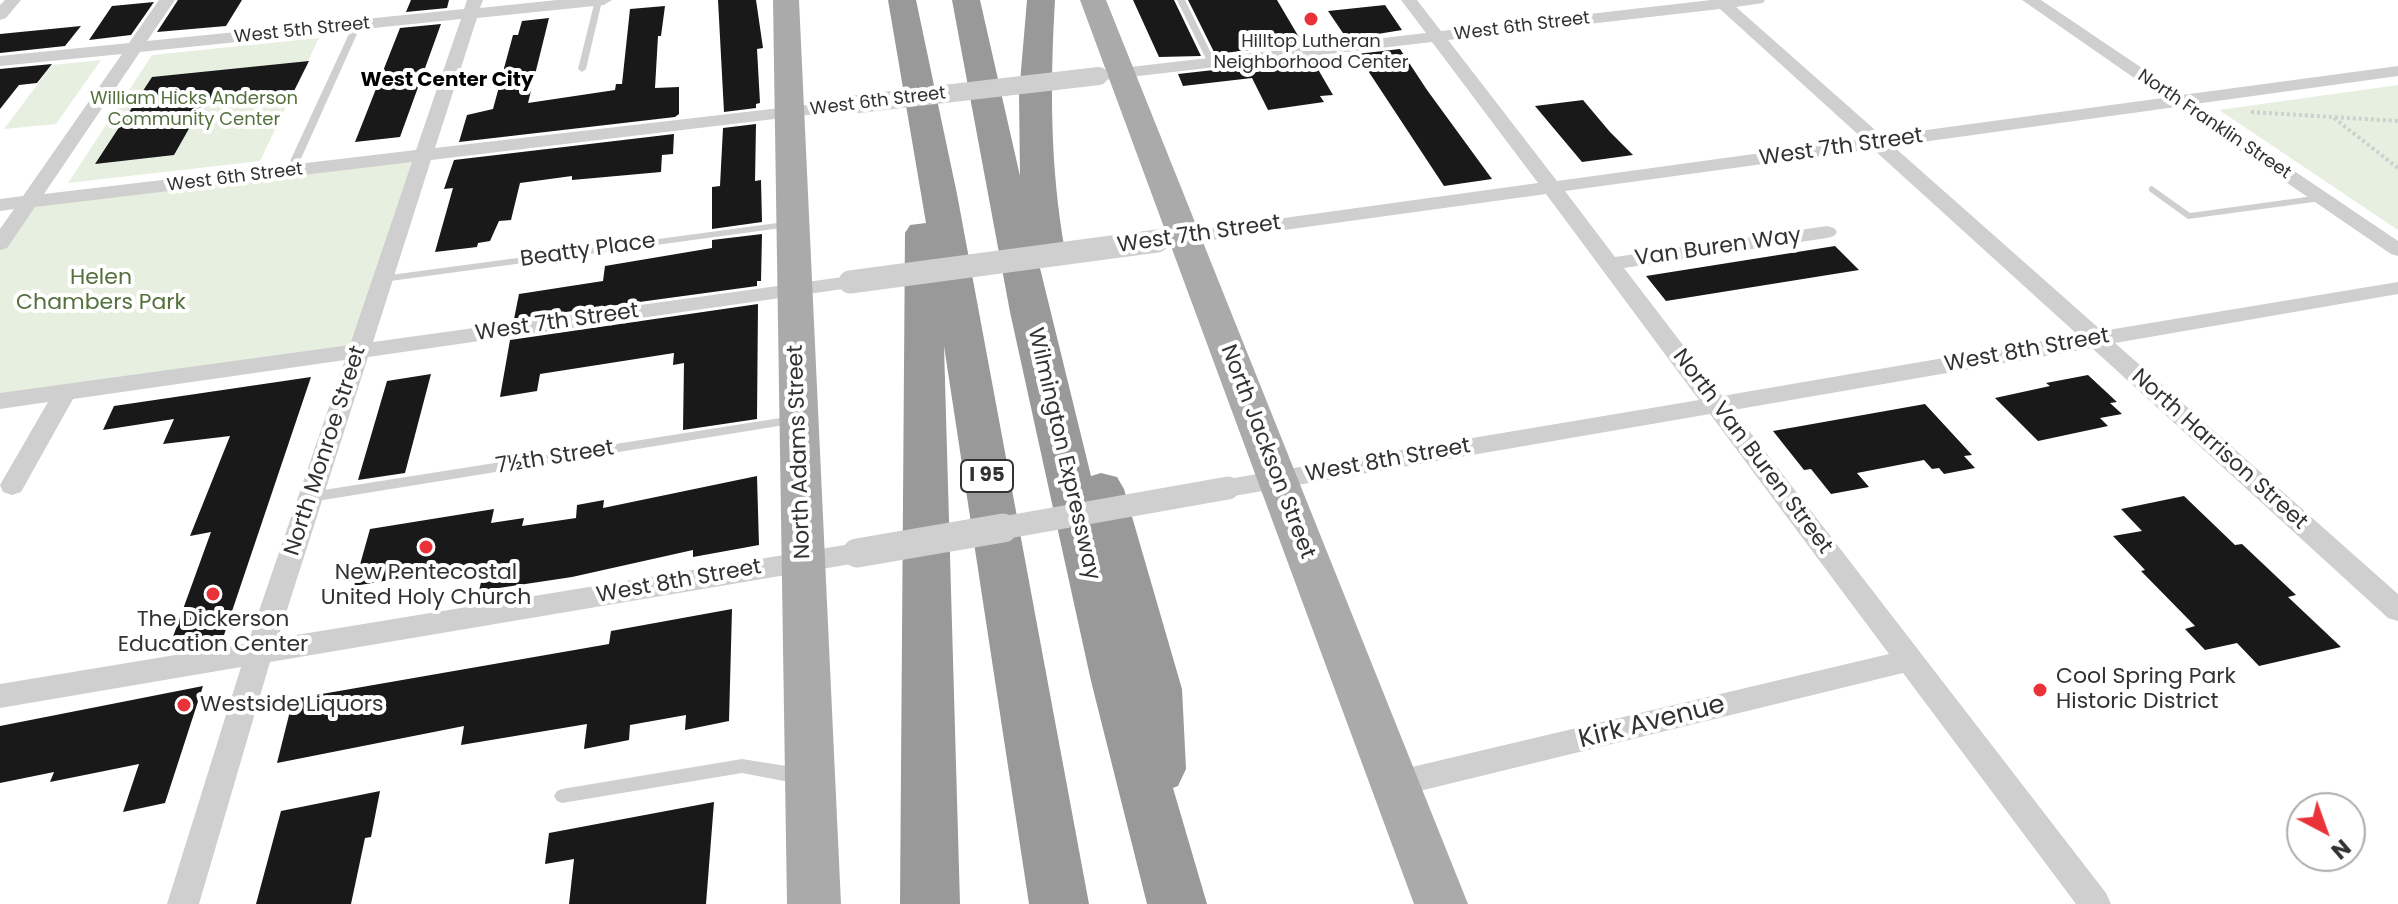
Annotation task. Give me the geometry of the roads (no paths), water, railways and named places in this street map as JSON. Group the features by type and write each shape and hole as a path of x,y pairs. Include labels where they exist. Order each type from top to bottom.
{"highway":[{"name":"I 95","path":"902,0 939,194 1059,904"},
{"name":"Wilmington Expressway","path":"966,0 1030,312 1117,681 1177,904"},
{"path":"1041,0 1036,56 1037,200 1072,384 1156,689 1162,840"},
{"path":"910,48 910,113 922,205 924,256 930,904"}],"main road":[{"name":"North Adams Street","path":"786,0 814,904"},
{"name":"North Jackson Street","path":"1093,0 1110,74 1170,239 1278,480 1441,904"}],"street":[{"path":"0,15 13,0"},
{"path":"0,244 167,0"},
{"name":"West 5th Street","path":"0,61 357,25 473,7 604,0"},
{"name":"North Van Buren Street","path":"1409,0 2095,904"},
{"name":"West 6th Street","path":"0,205 1757,0"},
{"name":"North Franklin Street","path":"2030,0 2398,250"},
{"name":"North Harrison Street","path":"1721,2 2398,610"},
{"name":"North Monroe Street","path":"183,904 259,653 473,7"},
{"name":"West 7th Street","path":"0,401 795,289 2398,71"},
{"name":"Van Buren Way","path":"1610,264 1827,232"},
{"name":"West 8th Street","path":"0,696 857,553 2398,288"},
{"path":"12,486 65,392"},
{"name":"Kirk Avenue","path":"1395,784 1910,660"}],"lane":[{"path":"1181,0 1212,63"},
{"path":"582,69 598,1"},
{"path":"290,172 357,25"},
{"path":"2152,189 2188,216 2321,198"},
{"name":"Beatty Place","path":"383,279 793,224"},
{"name":"7½th Street","path":"311,497 799,419"},
{"path":"562,796 742,766 757,766 782,776 810,774"}],"place":[{"name":"Hilltop Lutheran Neighborhood Center","path":"1311,19"},
{"name":"New Pentecostal United Holy Church","path":"426,547"},
{"name":"The Dickerson Education Center","path":"213,594"},
{"name":"Cool Spring Park Historic District","path":"2040,690"},
{"name":"Westside Liquors","path":"184,705"}],"district":[{"name":"West Center City","path":"447,81"}],"park label":[{"name":"William Hicks Anderson Community Center","path":"194,109"},
{"name":"Helen Chambers Park","path":"101,290"}]}
